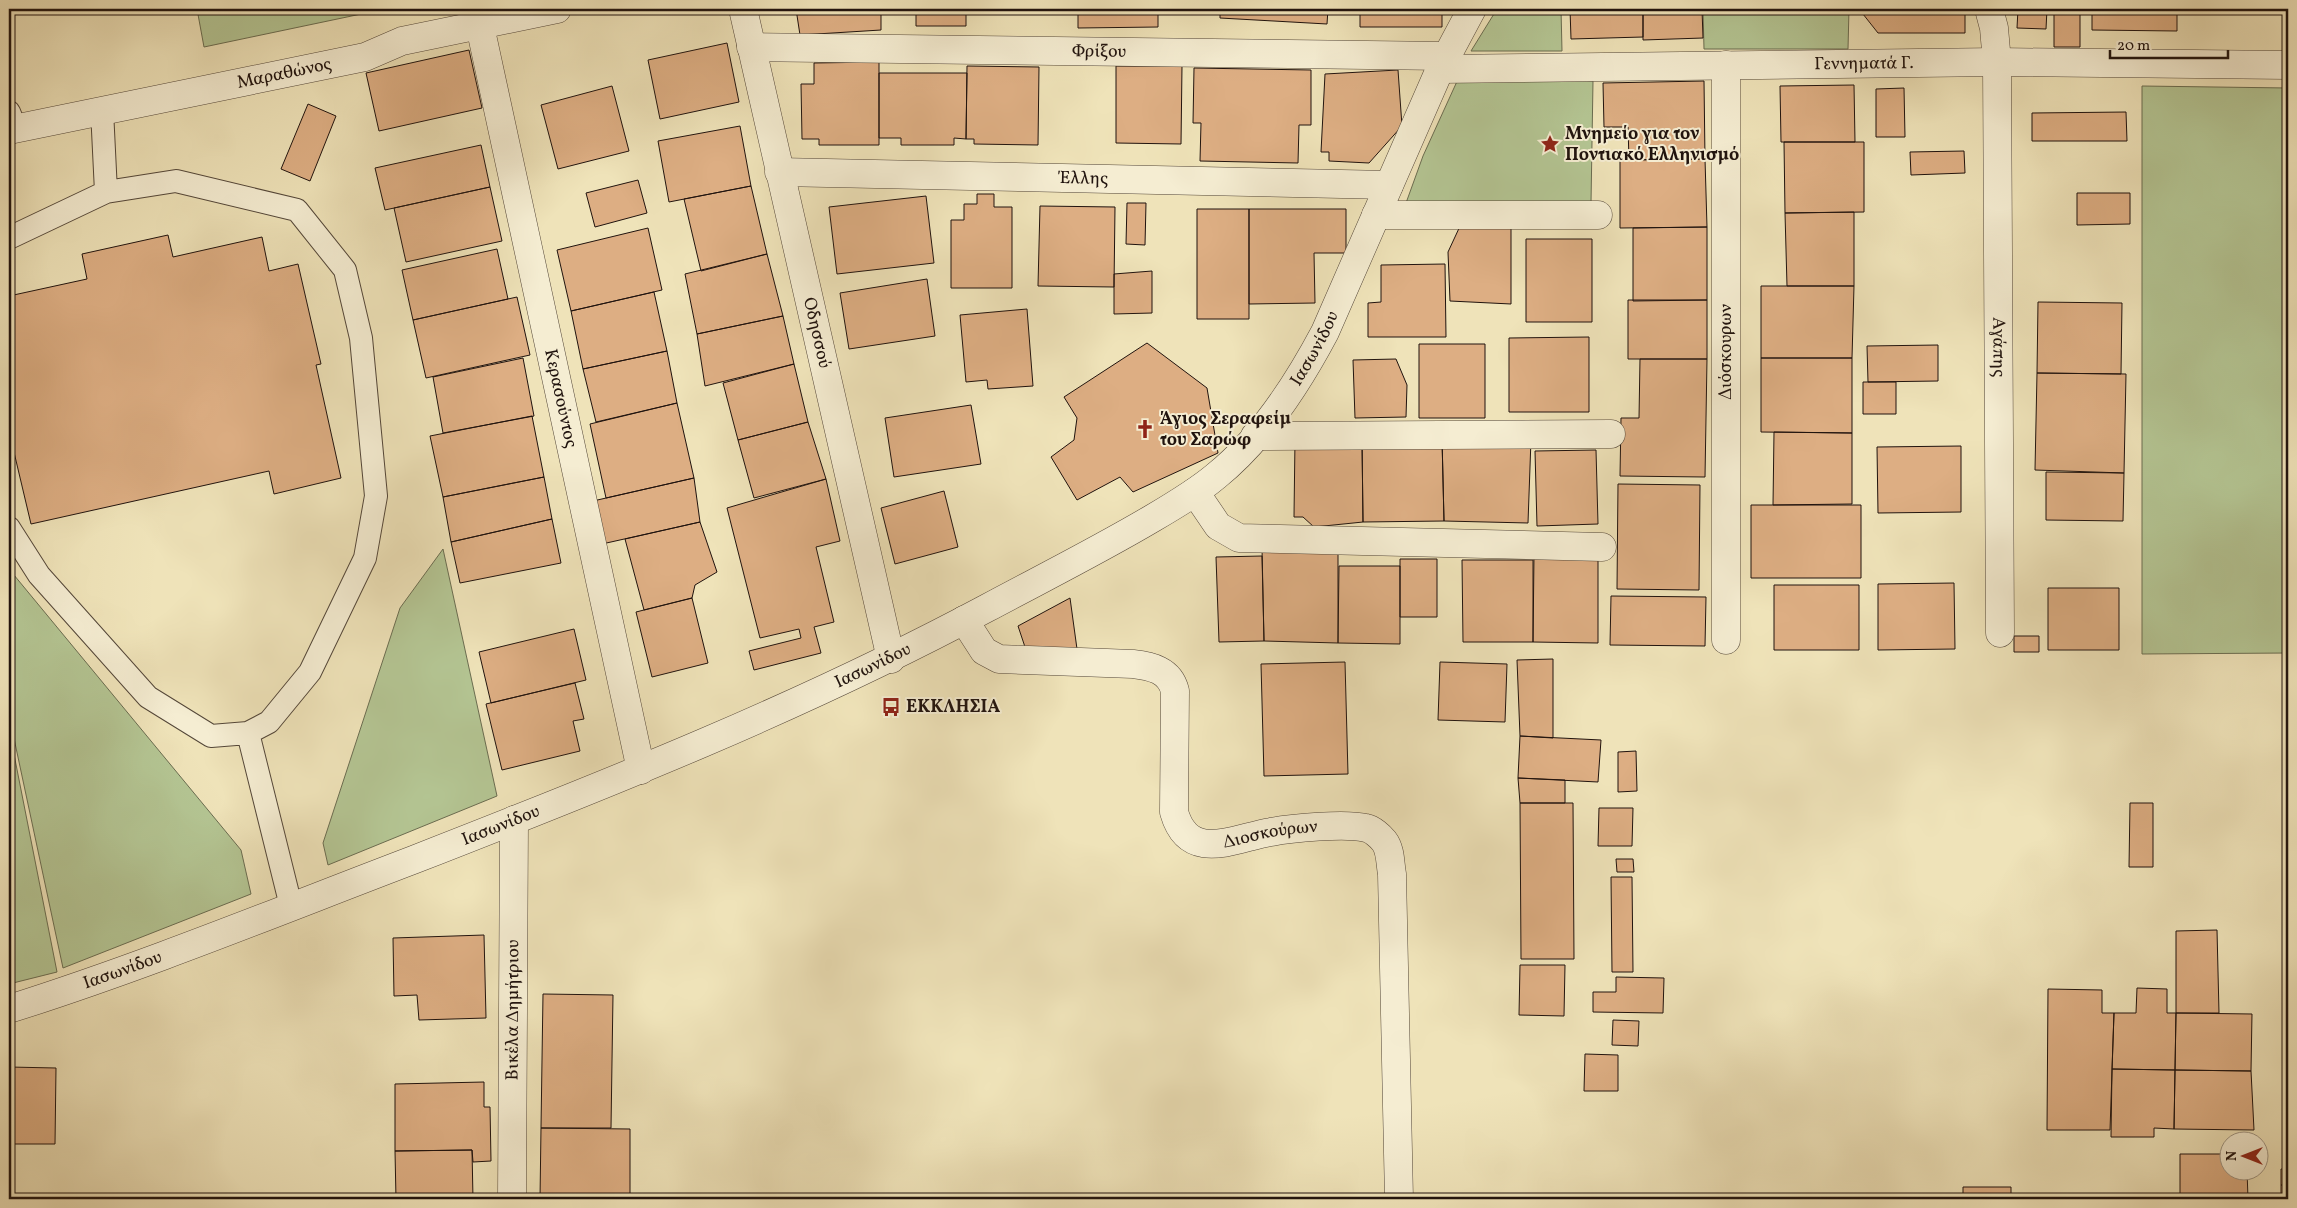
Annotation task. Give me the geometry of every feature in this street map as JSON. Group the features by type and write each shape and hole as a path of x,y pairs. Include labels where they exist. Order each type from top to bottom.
{"street":[{"name":"Μαραθώνος","path":"11,124 102,110 365,57 402,41 557,9"},
{"name":"Οδησσού","path":"742,9 891,659"},
{"name":"Ιασωνίδου","path":"9,1009 62,992 291,906 642,770 891,659 1128,533 1195,492 1231,463 1255,436 1311,358 1325,332 1443,62 1472,9"},
{"name":"Αγάπης","path":"1989,9 1994,28 1997,62 2000,633"},
{"name":"Κερασούντος","path":"480,26 642,770"},
{"name":"Φρίξου","path":"751,47 1443,62"},
{"name":"Γεννηματά Γ.","path":"1443,62 1726,65 1997,62 2288,64"},
{"name":"Διόσκουρων","path":"1726,65 1726,640"},
{"name":"Έλλης","path":"779,172 1389,185"},
{"path":"1376,215 1598,215"},
{"path":"1255,436 1611,434"},
{"path":"1195,492 1218,526 1239,538 1602,547"},
{"name":"Διοσκούρων","path":"964,620 984,651 999,659 1132,664 1150,666 1168,676 1175,691 1174,812 1181,828 1192,839 1200,842 1220,844 1271,832 1319,827 1358,827 1373,830 1385,841 1392,874 1399,1199"},
{"name":"Βικέλα Δημήτριου","path":"512,1199 514,820"}],"lane":[{"path":"102,110 106,192"},
{"path":"9,238 106,192 176,181 296,210 345,270 361,338 376,496 365,558 310,672 269,722 248,733 212,736 148,697 39,575 9,528"},
{"path":"248,733 291,906"}],"green space":[{"path":"197,9 385,9 204,47"},
{"path":"1497,9 1561,9 1562,51 1471,51"},
{"path":"1703,9 1849,9 1848,49 1704,49"},
{"path":"1459,77 1542,77 1593,81 1591,203 1406,203 1423,156"},
{"path":"2142,86 2288,88 2288,653 2142,654"},
{"path":"443,549 497,796 328,865 323,843 400,608"},
{"path":"9,569 241,850 251,894 63,968 9,715"},
{"path":"9,729 57,972 9,984"}],"building":[{"path":"796,9 881,9 881,30 800,35"},
{"path":"916,9 966,9 966,26 916,26"},
{"path":"980,9 1042,9 1042,11 981,12"},
{"path":"1078,9 1158,9 1158,27 1078,28"},
{"path":"1220,9 1328,9 1327,24 1220,18"},
{"path":"1360,9 1442,9 1442,27 1360,27"},
{"path":"1570,9 1643,9 1643,37 1571,39"},
{"path":"1643,9 1702,9 1703,38 1643,40"},
{"path":"1859,9 1965,9 1965,33 1878,33"},
{"path":"2018,9 2047,9 2046,29 2017,28"},
{"path":"2054,9 2080,9 2080,47 2054,47"},
{"path":"2092,9 2177,9 2177,31 2092,30"},
{"path":"2230,9 2288,9 2288,12 2230,12"},
{"path":"727,43 739,102 660,119 648,60"},
{"path":"469,50 482,108 379,131 366,73"},
{"path":"879,62 879,145 819,145 819,139 802,139 801,84 814,84 814,63"},
{"path":"967,66 1039,67 1038,145 974,144 974,139 966,139"},
{"path":"1116,66 1182,66 1181,144 1116,143"},
{"path":"1194,68 1311,70 1311,125 1299,125 1298,163 1200,161 1201,123 1193,123"},
{"path":"1398,70 1402,126 1369,163 1329,161 1329,152 1321,152 1325,74"},
{"path":"879,73 967,73 966,139 954,138 954,145 901,145 901,138 879,138"},
{"path":"1704,81 1705,159 1629,160 1628,127 1604,127 1603,83"},
{"path":"1854,85 1855,142 1781,142 1780,86"},
{"path":"612,86 629,151 558,169 541,105"},
{"path":"1904,88 1905,137 1876,137 1876,89"},
{"path":"308,104 336,116 310,181 281,169"},
{"path":"2126,112 2127,141 2032,141 2032,113"},
{"path":"740,126 751,186 669,202 658,141"},
{"path":"1784,142 1864,142 1864,212 1785,213"},
{"path":"481,145 490,187 385,210 375,168"},
{"path":"1964,151 1965,173 1911,175 1910,152"},
{"path":"1705,159 1707,227 1620,228 1620,160"},
{"path":"638,180 647,213 595,227 586,193"},
{"path":"751,186 767,254 701,271 684,199"},
{"path":"490,187 502,241 406,262 394,208"},
{"path":"2077,193 2130,193 2130,224 2077,225"},
{"path":"977,194 994,194 994,207 1012,207 1012,288 951,288 951,220 964,220 964,204 977,204"},
{"path":"926,196 934,263 837,274 829,207"},
{"path":"1127,203 1146,203 1145,245 1126,244"},
{"path":"1040,206 1115,207 1114,287 1038,286"},
{"path":"1197,209 1249,209 1249,319 1197,319"},
{"path":"1249,209 1346,209 1346,253 1314,253 1315,303 1249,304"},
{"path":"1854,212 1854,286 1787,286 1785,213"},
{"path":"1461,224 1511,224 1511,304 1450,301 1448,252"},
{"path":"1707,227 1707,300 1633,301 1633,228"},
{"path":"648,228 662,290 571,311 557,250"},
{"path":"168,235 173,257 262,237 269,271 298,264 321,364 316,365 341,478 274,494 269,471 31,524 9,431 9,328 11,328 9,296 87,279 82,254"},
{"path":"1526,239 1592,239 1592,322 1526,322"},
{"path":"497,249 508,299 413,320 402,270"},
{"path":"767,254 783,316 697,334 685,274"},
{"path":"1445,264 1446,337 1368,337 1368,303 1381,302 1381,265"},
{"path":"1152,271 1152,313 1114,314 1114,274"},
{"path":"927,279 935,336 849,349 840,293"},
{"path":"1761,286 1854,286 1852,358 1761,358"},
{"path":"654,292 667,351 583,369 571,311"},
{"path":"517,297 530,355 426,378 413,320"},
{"path":"1628,300 1707,300 1707,359 1628,359"},
{"path":"2038,302 2122,303 2121,374 2037,373"},
{"path":"1027,309 1033,386 988,389 987,380 966,382 960,315"},
{"path":"783,316 794,364 705,386 697,334"},
{"path":"1589,337 1589,412 1509,412 1509,338"},
{"name":"Άγιος Σεραφείμ του Σαρώφ","path":"1147,343 1207,388 1218,453 1133,492 1120,477 1077,500 1051,457 1074,440 1077,418 1064,397"},
{"path":"1419,344 1485,344 1485,418 1419,418"},
{"path":"1938,345 1938,381 1868,382 1867,346"},
{"path":"667,351 677,403 596,422 583,369"},
{"path":"523,358 534,416 443,433 433,377"},
{"path":"1761,358 1852,358 1852,433 1761,432"},
{"path":"1396,359 1407,385 1406,417 1355,418 1353,360"},
{"path":"1640,359 1707,359 1705,477 1620,476 1621,418 1639,418"},
{"path":"794,364 808,422 738,440 723,383"},
{"path":"2037,373 2126,374 2124,473 2035,470"},
{"path":"1863,382 1896,382 1896,414 1863,414"},
{"path":"677,403 694,478 606,498 590,424"},
{"path":"971,405 981,464 894,477 885,418"},
{"path":"532,416 544,477 443,497 430,436"},
{"path":"808,422 826,479 754,498 738,440"},
{"path":"1774,432 1852,433 1852,504 1773,505"},
{"path":"1442,438 1531,439 1528,523 1444,521"},
{"path":"1442,438 1444,521 1363,522 1362,439"},
{"path":"1362,439 1363,522 1314,527 1303,517 1294,517 1295,440"},
{"path":"1961,446 1961,512 1878,513 1877,447"},
{"path":"1596,450 1598,524 1537,526 1535,451"},
{"path":"2046,472 2124,473 2123,521 2046,520"},
{"path":"544,477 552,519 451,542 443,497"},
{"path":"694,478 700,522 602,544 593,501"},
{"path":"826,479 840,541 816,547 834,622 814,627 821,653 754,670 749,651 801,638 799,629 760,638 727,508"},
{"path":"1618,484 1700,485 1699,590 1617,589"},
{"path":"944,491 958,547 895,564 881,508"},
{"path":"1751,505 1861,505 1861,578 1751,578"},
{"path":"552,519 561,563 460,583 451,542"},
{"path":"700,522 717,572 695,585 692,598 644,610 625,539"},
{"path":"1338,547 1338,643 1264,641 1262,548"},
{"path":"1534,555 1598,556 1598,643 1533,642"},
{"path":"1262,556 1264,641 1219,642 1216,557"},
{"path":"1400,559 1437,559 1437,617 1400,617"},
{"path":"1462,560 1533,560 1533,642 1463,642"},
{"path":"1339,566 1400,566 1400,644 1338,643"},
{"path":"1954,583 1955,649 1878,650 1878,584"},
{"path":"1774,585 1859,585 1859,650 1774,650"},
{"path":"2048,588 2119,588 2119,650 2048,650"},
{"path":"1611,596 1706,597 1705,646 1610,645"},
{"path":"692,598 708,663 652,677 636,612"},
{"path":"1070,598 1077,649 1025,647 1018,626"},
{"path":"574,629 586,680 491,703 479,652"},
{"path":"2014,636 2039,636 2039,652 2014,652"},
{"path":"1553,659 1553,738 1520,736 1517,660"},
{"path":"1345,662 1348,774 1264,776 1261,664"},
{"path":"1440,662 1507,664 1505,722 1438,720"},
{"path":"575,683 584,719 573,721 580,751 502,770 486,704"},
{"path":"1520,736 1601,740 1598,782 1518,778"},
{"path":"1636,751 1637,791 1618,792 1618,752"},
{"path":"1518,778 1565,780 1565,803 1520,803"},
{"path":"1520,803 1573,803 1574,959 1521,959"},
{"path":"2130,803 2153,803 2153,867 2129,867"},
{"path":"1599,808 1633,808 1632,846 1598,846"},
{"path":"1616,859 1633,859 1634,872 1617,872"},
{"path":"1611,877 1632,877 1633,972 1612,972"},
{"path":"2217,930 2219,1013 2176,1013 2176,931"},
{"path":"484,935 486,1018 419,1020 417,995 394,996 393,938"},
{"path":"1520,965 1565,965 1564,1016 1519,1015"},
{"path":"1616,977 1664,978 1663,1013 1593,1012 1593,992 1616,992"},
{"path":"2137,988 2167,989 2167,1013 2176,1013 2175,1070 2112,1069 2114,1013 2136,1013"},
{"path":"2048,989 2102,990 2102,1013 2114,1013 2110,1130 2047,1130"},
{"path":"543,994 613,995 611,1128 541,1128"},
{"path":"2176,1013 2252,1014 2251,1071 2175,1070"},
{"path":"1613,1020 1639,1021 1638,1046 1612,1045"},
{"path":"1585,1054 1618,1055 1618,1091 1584,1091"},
{"path":"9,1067 56,1068 55,1144 9,1144"},
{"path":"2112,1069 2175,1070 2174,1129 2154,1128 2154,1137 2111,1137"},
{"path":"2175,1070 2251,1071 2254,1130 2174,1129"},
{"path":"484,1082 484,1107 490,1107 491,1161 473,1162 472,1150 395,1151 395,1084"},
{"path":"541,1128 630,1129 630,1199 540,1199"},
{"path":"472,1150 473,1199 396,1199 395,1151"},
{"path":"2180,1154 2220,1154 2220,1180 2247,1180 2248,1199 2180,1199"},
{"path":"2281,1169 2288,1169 2288,1185 2281,1185"},
{"path":"2281,1185 2288,1185 2288,1199 2281,1199"},
{"path":"1963,1187 2011,1187 2011,1199 1963,1199"}],"place":[{"name":"Μνημείο για τον Ποντιακό Ελληνισμό","path":"1550,144"},
{"name":"Άγιος Σεραφείμ του Σαρώφ","path":"1145,429"},
{"name":"ΕΚΚΛΗΣΙΑ","path":"891,707"}]}
